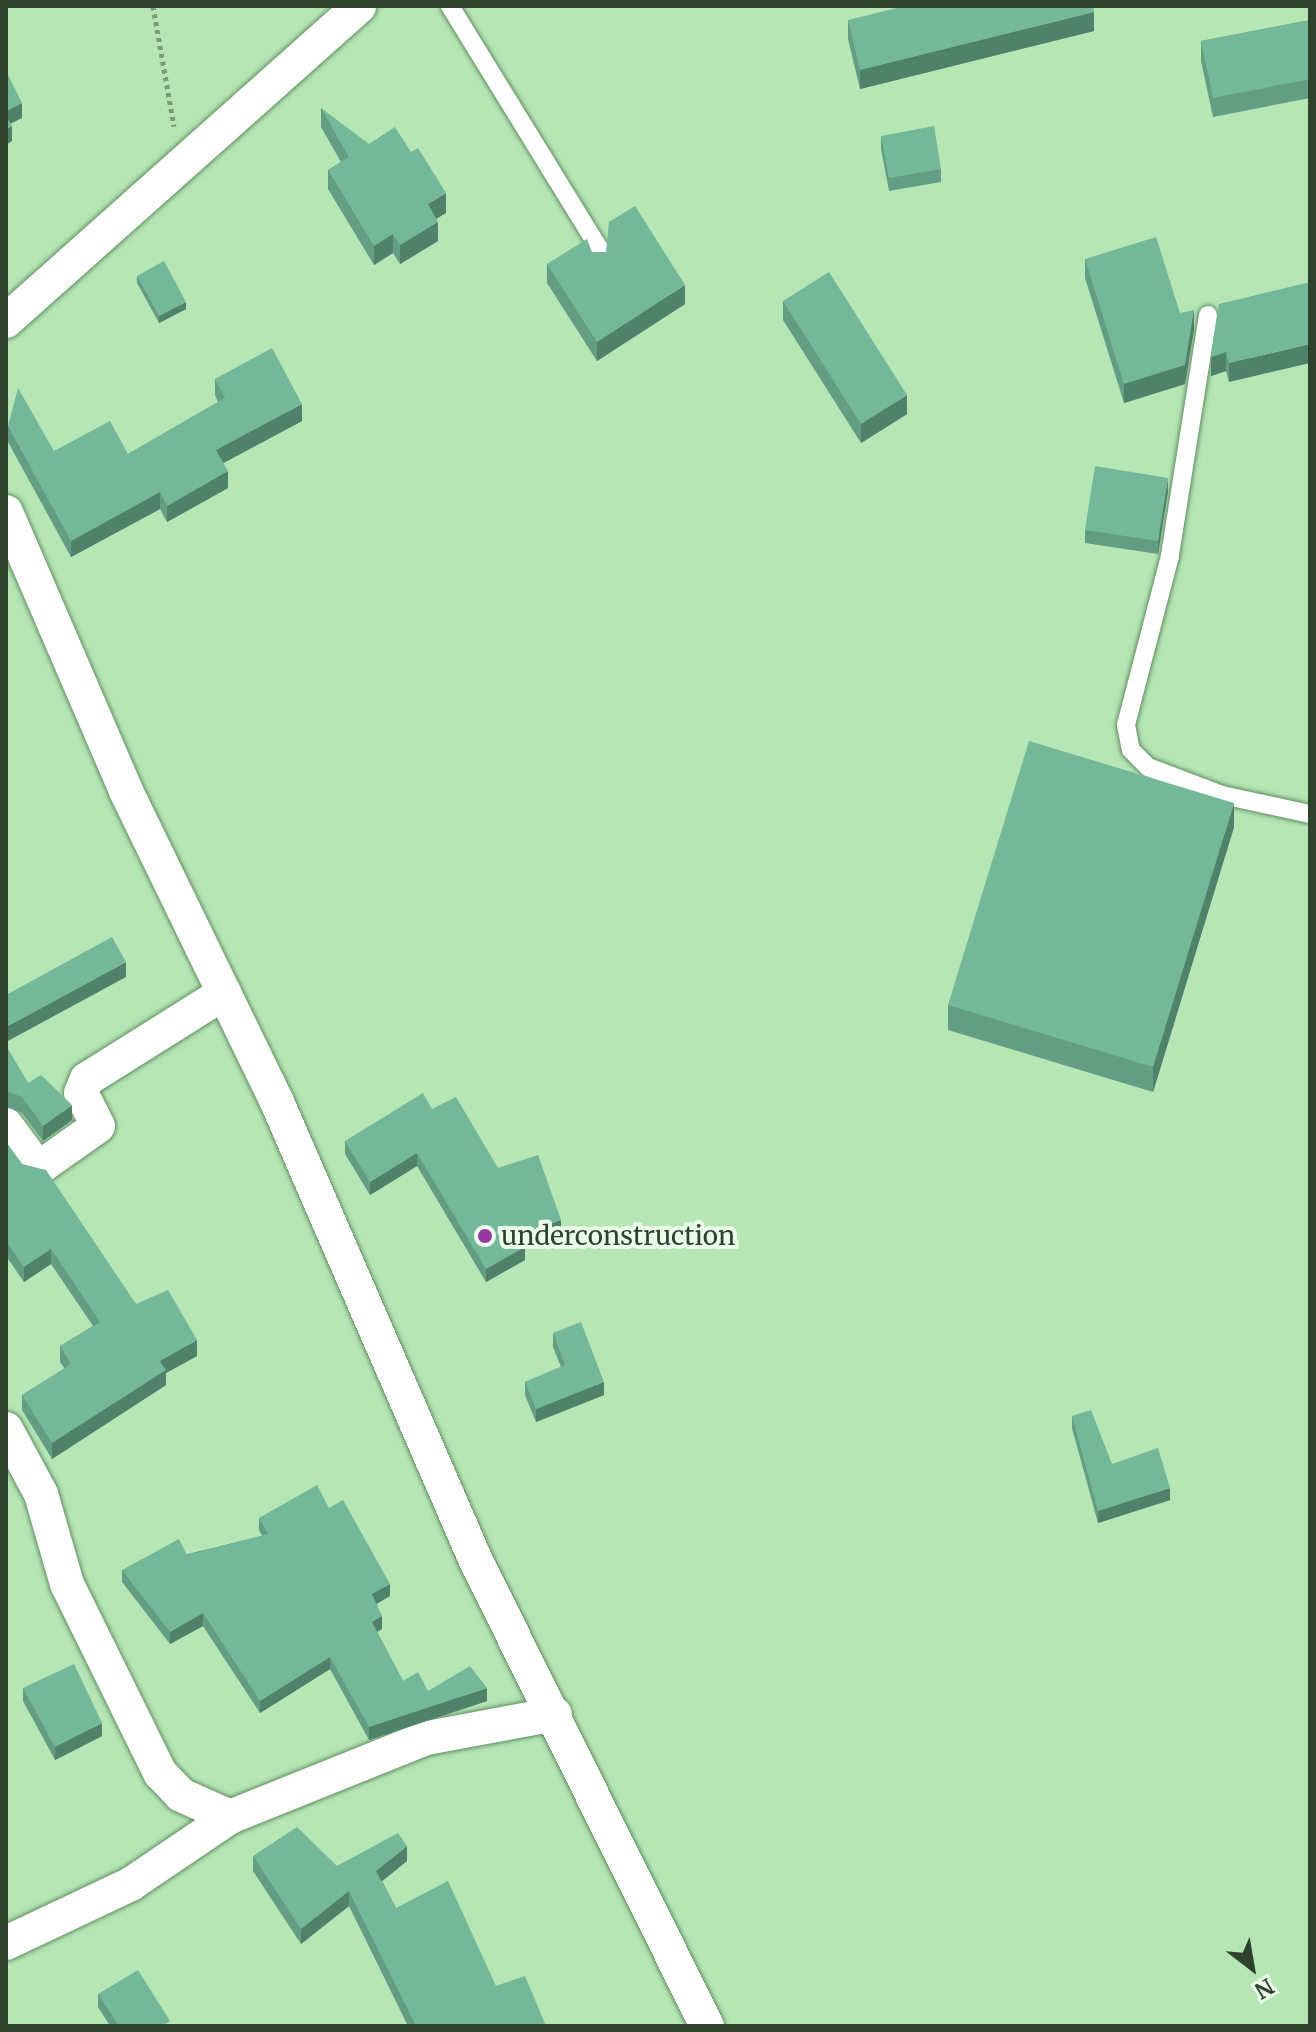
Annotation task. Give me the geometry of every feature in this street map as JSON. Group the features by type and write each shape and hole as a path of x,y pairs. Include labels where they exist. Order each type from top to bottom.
{"street":[{"path":"6,321 183,168 359,6"},
{"path":"6,512 126,791 224,993 476,1561 555,1714 707,2026"},
{"path":"6,1125 37,1167 43,1165 98,1126 81,1093 87,1079 224,993"},
{"path":"6,1429 41,1494 67,1584 160,1773 181,1795 230,1817"},
{"path":"6,1943 131,1884 230,1817 427,1738 555,1714"}],"lane":[{"path":"450,6 599,248 599,261"},
{"path":"1208,315 1170,556 1126,725 1131,750 1148,767 1222,795 1310,814"}],"path":[{"path":"153,6 151,28 183,168"}],"building":[{"path":"905,6 1093,6 1094,12 860,70 848,20"},
{"path":"1310,20 1310,79 1213,98 1201,41"},
{"path":"6,71 22,103 6,111"},
{"path":"321,108 369,144 395,127 411,152 418,148 446,193 428,204 438,222 400,245 393,234 374,246 328,170 349,157"},
{"path":"934,126 941,169 889,178 881,136"},
{"path":"635,206 685,285 597,342 547,264 587,239 592,252 606,252 609,222"},
{"path":"1156,237 1180,313 1194,310 1185,365 1124,384 1085,259"},
{"path":"164,261 186,302 159,316 137,276"},
{"path":"829,272 907,395 861,424 783,301"},
{"path":"1310,282 1310,344 1229,363 1226,352 1211,357 1219,304"},
{"path":"272,348 302,404 216,450 228,471 167,506 160,492 71,541 8,426 18,388 54,451 110,421 128,454 225,398 215,379"},
{"path":"1095,466 1168,478 1158,541 1085,530"},
{"path":"1029,741 1234,803 1153,1067 948,1005"},
{"path":"112,937 126,962 6,1027 6,995"},
{"path":"6,1046 28,1083 41,1075 72,1105 43,1126 22,1097 6,1091"},
{"path":"423,1093 432,1109 456,1097 498,1168 538,1155 561,1220 519,1235 525,1247 486,1269 417,1153 370,1182 345,1141"},
{"path":"6,1142 22,1164 46,1170 136,1304 168,1290 197,1340 160,1361 166,1370 52,1443 22,1395 71,1364 60,1346 100,1322 51,1249 24,1267 6,1241"},
{"path":"581,1322 604,1382 536,1409 525,1382 565,1365 553,1333"},
{"path":"1091,1410 1112,1464 1158,1448 1170,1488 1098,1511 1072,1416"},
{"path":"317,1485 329,1508 343,1500 390,1584 372,1594 382,1616 372,1622 403,1681 418,1672 428,1691 470,1666 487,1688 369,1727 330,1657 260,1701 203,1613 170,1632 122,1570 179,1539 187,1555 268,1534 259,1518"},
{"path":"74,1664 102,1723 55,1747 23,1688"},
{"path":"297,1827 337,1866 398,1833 407,1846 376,1871 396,1908 448,1881 496,1986 525,1976 546,2026 416,2026 349,1891 301,1929 253,1856"},
{"path":"138,1970 170,2021 162,2026 119,2026 98,1994"}],"place":[{"name":"underconstruction","path":"485,1236"}]}
